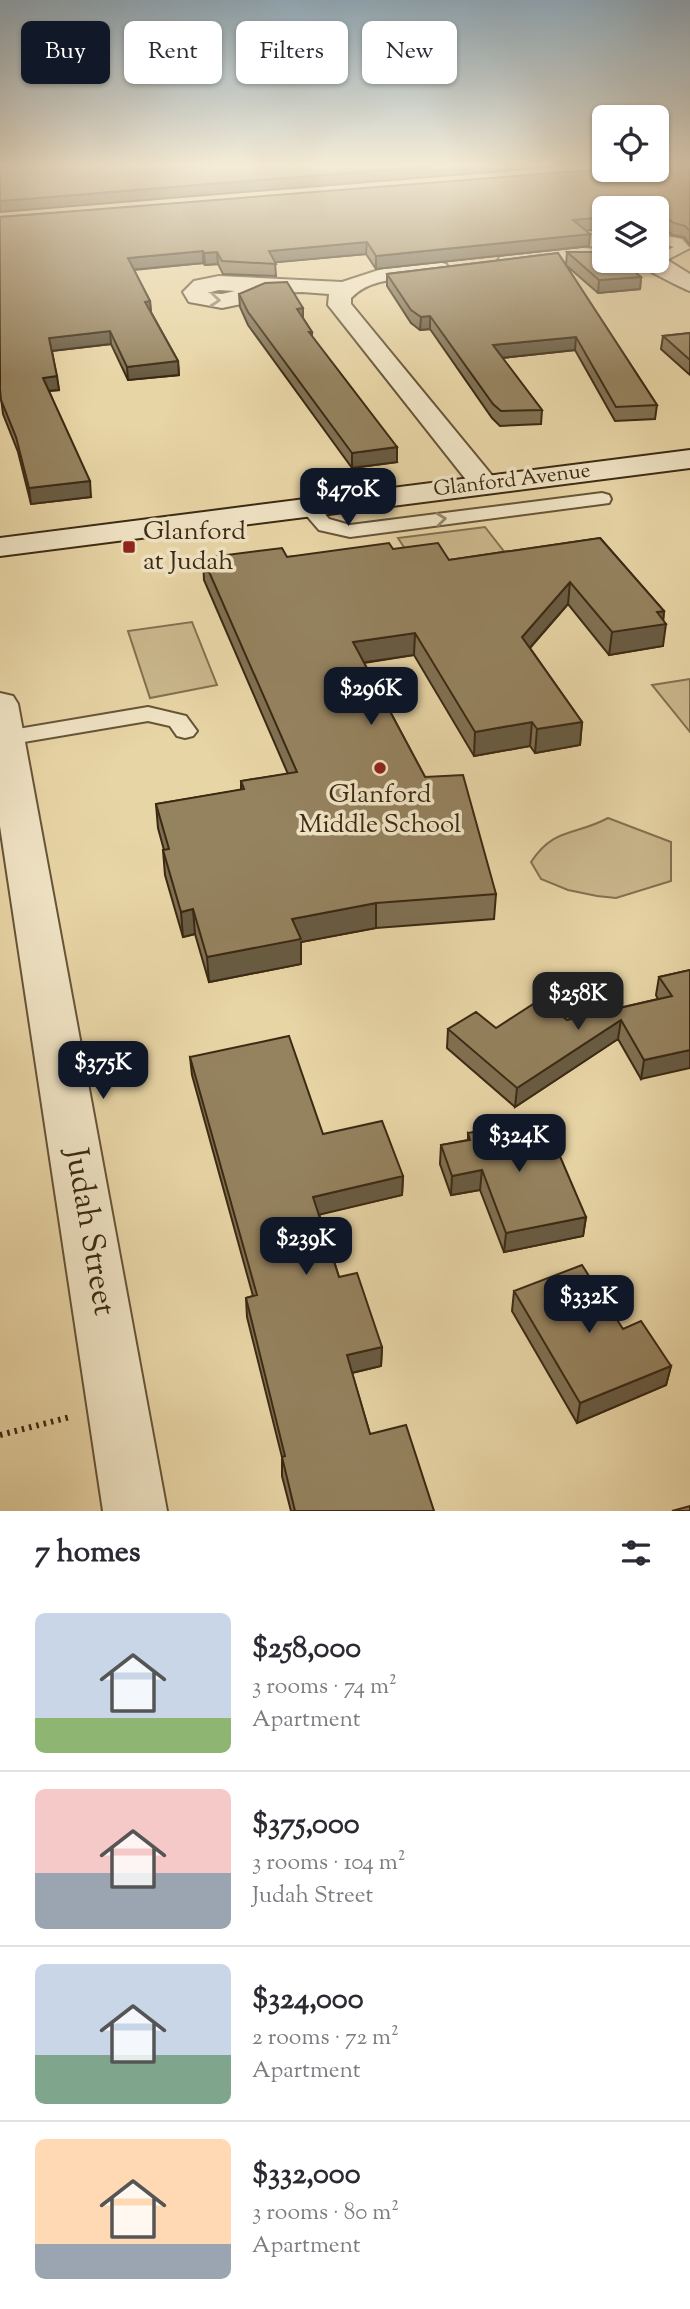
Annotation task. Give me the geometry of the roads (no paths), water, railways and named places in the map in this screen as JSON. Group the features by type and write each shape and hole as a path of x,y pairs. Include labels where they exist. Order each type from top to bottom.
{"street":[{"path":"489,264 592,254"},
{"path":"260,287 302,285 345,289 369,279 462,267"},
{"path":"669,270 690,284"},
{"path":"345,289 339,297 340,305 485,485"},
{"name":"Glanford Avenue","path":"0,548 690,459"},
{"name":"Judah Street","path":"3,721 135,1511"}],"lane":[{"path":"669,240 677,242 683,248 669,254"},
{"path":"310,508 318,522 333,529 350,531 605,504 583,472"},
{"path":"3,721 148,714 178,721 185,731"}],"place":[{"name":"Glanford at Judah","path":"129,547"},
{"name":"Glanford Middle School","path":"380,768"}]}
